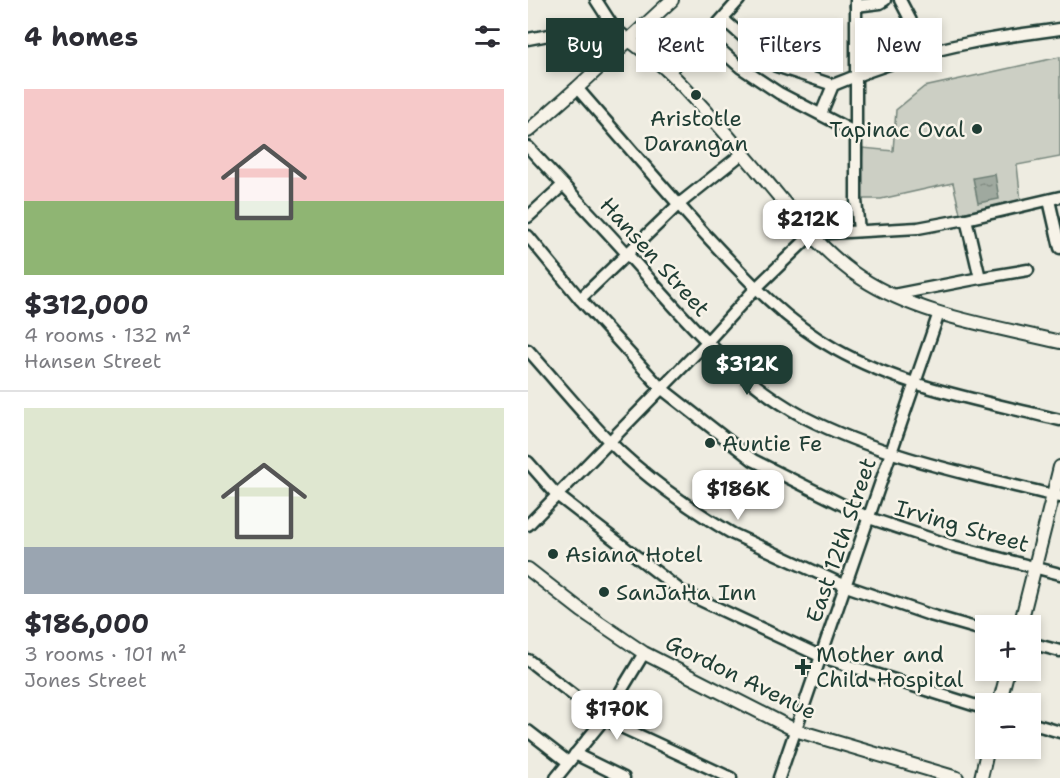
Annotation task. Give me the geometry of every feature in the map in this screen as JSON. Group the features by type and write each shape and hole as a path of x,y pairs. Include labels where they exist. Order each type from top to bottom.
{"main road":[{"path":"528,131 672,0"},
{"path":"629,40 636,46"},
{"path":"668,72 743,153 812,234 831,254 860,278 939,314 1060,342"},
{"path":"1023,615 1056,496 1060,467"},
{"name":"Gordon Avenue","path":"528,569 582,611 644,653 795,730 957,778"},
{"path":"981,778 985,759"}],"street":[{"path":"596,0 608,18"},
{"path":"724,18 739,0"},
{"path":"859,231 856,200 856,3 880,3 885,0"},
{"path":"900,0 909,18"},
{"path":"726,22 776,66 833,85 868,72"},
{"path":"942,50 1060,28"},
{"path":"528,39 546,36"},
{"path":"624,36 629,40"},
{"path":"726,55 740,67 779,93 856,133"},
{"path":"821,114 833,85"},
{"path":"577,88 755,289 835,349 914,383 1060,420"},
{"name":"Hansen Street","path":"528,147 706,343 788,408 837,432 891,454 1056,496"},
{"path":"580,298 628,255 679,204 743,153"},
{"path":"528,217 563,185"},
{"path":"528,525 706,343 755,289 812,234 906,229 966,219 1054,199 1060,248"},
{"path":"966,219 980,278"},
{"name":"Irving Street","path":"528,236 661,388 768,470 869,518 964,549 1060,574"},
{"path":"893,295 1028,270"},
{"name":"East 12th Street","path":"779,778 939,314"},
{"path":"528,350 609,440 657,482 715,524 846,586 975,628"},
{"path":"528,462 557,495 681,591 822,657 975,706"},
{"path":"1041,646 1060,651"},
{"path":"556,778 604,719 644,653"},
{"path":"528,660 604,719 732,778"},
{"path":"1041,726 1060,732"},
{"path":"528,731 572,758 624,778"}],"shaded area":[{"name":"Tapinac Oval","path":"1060,57 1060,157 1017,165 1021,202 960,213 953,183 881,199 859,199 863,148 893,151 896,110 924,87"}],"water":[{"path":"995,174 999,199 978,203 973,178"}],"place":[{"name":"Aristotle Darangan","path":"696,95"},
{"name":"Tapinac Oval","path":"977,129"},
{"name":"Auntie Fe","path":"710,443"},
{"name":"Asiana Hotel","path":"553,554"},
{"name":"SanJaHa Inn","path":"604,592"},
{"name":"Mother and Child Hospital","path":"803,667"}]}
